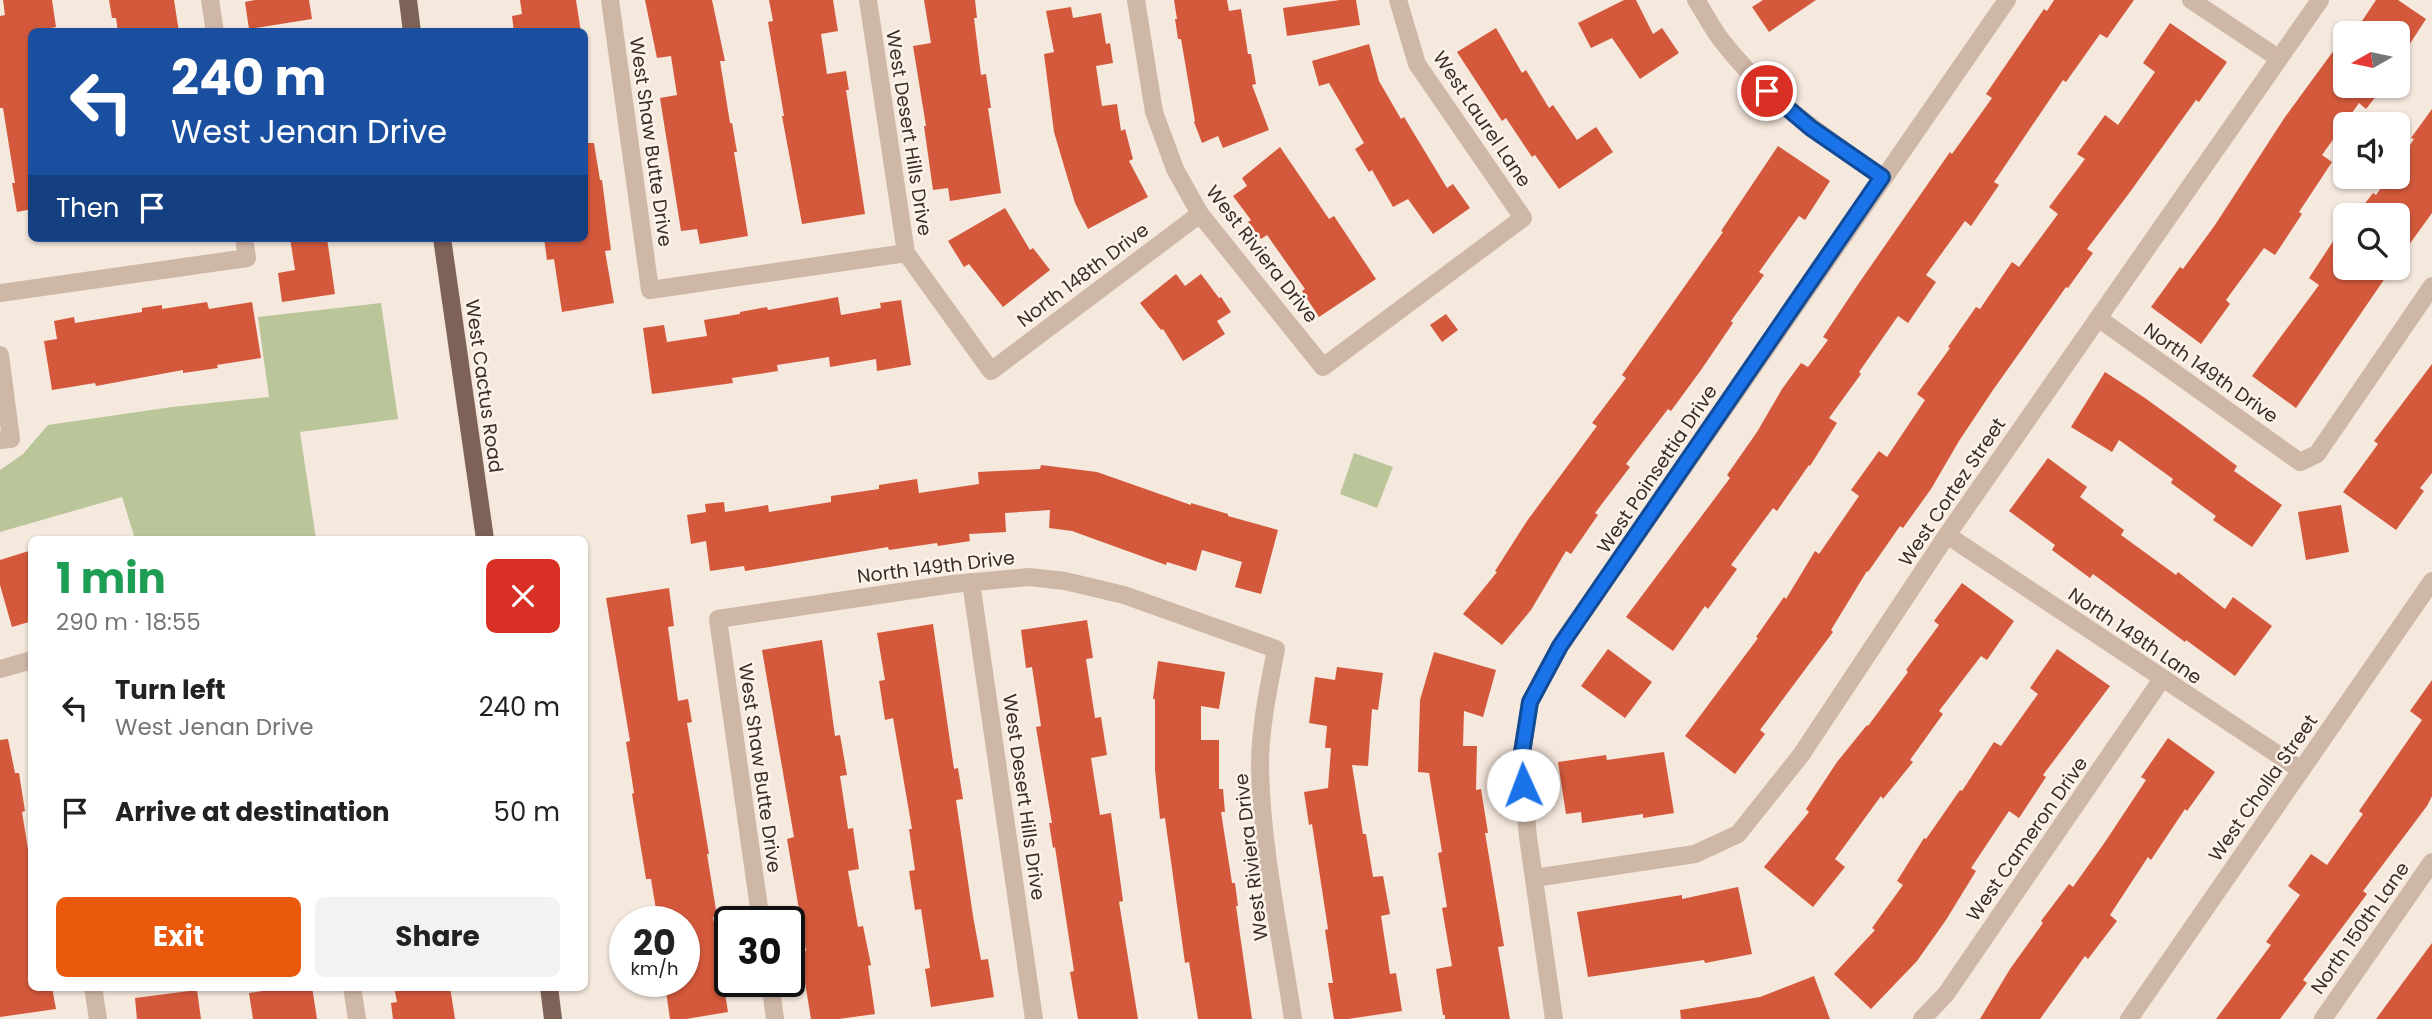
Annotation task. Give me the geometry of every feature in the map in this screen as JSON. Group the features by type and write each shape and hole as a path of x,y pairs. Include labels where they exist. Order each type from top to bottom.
{"main road":[{"path":"408,0 412,28"},
{"name":"West Cactus Road","path":"443,242 485,536"},
{"path":"550,991 553,1019"}],"street":[{"path":"210,0 214,28"},
{"name":"West Shaw Butte Drive","path":"610,0 650,290 906,253"},
{"name":"West Desert Hills Drive","path":"868,0 906,253 992,371"},
{"name":"West Riviera Drive","path":"1136,0 1154,112 1175,169 1200,214 1323,367"},
{"name":"West Laurel Lane","path":"1323,367 1523,218 1418,64 1398,0"},
{"path":"1696,0 1722,41 1767,91 1811,128 1882,177"},
{"name":"West Poinsettia Drive","path":"1554,1019 1521,759 1530,702 1560,646 2007,0"},
{"path":"2190,0 2278,58"},
{"name":"West Cortez Street","path":"1534,878 1695,854 1738,834 1801,755 1947,535 2320,0"},
{"name":"North 148th Drive","path":"992,371 1200,214"},
{"path":"0,293 247,258 245,242"},
{"name":"North 149th Drive","path":"2098,318 2300,462 2317,453 2432,286"},
{"path":"0,355 6,439"},
{"name":"North 149th Lane","path":"1947,535 2301,770"},
{"name":"North 149th Drive","path":"718,620 971,582 1029,577 1065,581 1124,594 1276,649"},
{"name":"West Cholla Street","path":"2129,1019 2432,581"},
{"name":"West Desert Hills Drive","path":"971,582 1034,1019"},
{"name":"West Shaw Butte Drive","path":"718,620 759,906"},
{"name":"West Riviera Drive","path":"1276,649 1260,764 1266,838 1293,1019"},
{"path":"0,669 28,667"},
{"name":"West Cameron Drive","path":"1922,1019 1946,993 2162,680"},
{"name":"North 150th Lane","path":"2323,1019 2432,862"},
{"path":"94,991 98,1019"},
{"path":"353,991 357,1019"},
{"path":"771,997 775,1019"}],"green space":[{"path":"381,303 398,419 300,432 316,536 134,536 122,497 0,532 0,470 23,454 48,425 172,407 269,397 258,317"},
{"path":"1354,453 1393,467 1377,508 1340,494"}],"building":[{"path":"3,0 52,0 56,27 28,28 28,210 17,212 3,108 0,108 0,16 5,15"},
{"path":"109,0 174,0 178,28 117,28 116,18 112,18"},
{"path":"309,0 312,19 249,28 245,2"},
{"path":"520,0 576,0 580,28 514,28 512,16 522,14"},
{"path":"645,0 712,0 725,61 720,61 737,152 734,152 748,236 700,244 697,229 681,231 660,98 677,95 671,56 657,58"},
{"path":"769,0 833,0 838,31 821,34 827,74 846,71 849,90 846,90 865,214 802,224 768,22 773,21"},
{"path":"924,0 975,0 977,18 974,18 981,75 986,74 991,108 988,108 1001,193 950,201 948,188 933,190 913,46 931,43"},
{"path":"1174,0 1227,0 1229,11 1241,9 1256,84 1252,85 1269,130 1223,148 1218,136 1202,143 1194,122 1181,39 1178,39"},
{"path":"1356,0 1360,25 1287,36 1283,8"},
{"path":"1624,0 1636,0 1653,34 1662,28 1679,53 1640,79 1612,38 1591,48 1578,23"},
{"path":"1763,0 1816,0 1769,32 1752,7"},
{"path":"2054,0 2134,0 2107,38 2100,34 2066,82 2063,80 1994,182 1999,185 1971,226 1965,221 1926,275 1936,282 1908,323 1898,316 1829,418 1837,423 1810,466 1777,511 1773,508 1731,565 1737,569 1708,609 1705,606 1673,651 1626,617 1730,478 1727,475 1757,432 1782,389 1801,363 1808,367 1828,340 1823,337 1950,152 1952,154 1992,98 1986,94 2044,9 2047,11"},
{"path":"2376,0 2398,0 2426,19 2410,44 2410,21 2362,21"},
{"path":"1071,7 1073,18 1101,13 1106,44 1110,43 1113,63 1096,66 1102,106 1117,104 1121,131 1125,129 1133,159 1129,161 1148,197 1088,229 1075,203 1054,132 1044,54 1054,52 1046,11"},
{"path":"2170,23 2227,62 2087,249 2093,253 1993,390 1931,489 1867,571 1831,630 1833,632 1760,730 1765,734 1735,774 1685,736 1758,638 1756,637 1784,597 1786,599 1815,551 1819,554 1859,496 1851,490 1879,451 1887,457 1925,400 1917,394 1976,307 1980,309 2012,262 2019,267 2058,214 2049,207 2085,159 2077,154 2105,115 2118,125 2155,72 2143,63"},
{"path":"1496,28 1522,73 1526,70 1549,108 1553,105 1577,140 1596,127 1613,152 1559,189 1535,155 1532,157 1506,118 1502,121 1457,52"},
{"path":"1369,44 1379,81 1401,119 1404,117 1447,188 1453,184 1470,208 1433,234 1408,199 1393,207 1372,170 1369,172 1355,149 1364,143 1329,83 1319,86 1312,61"},
{"path":"2333,51 2333,98 2375,98 2366,109 2359,103 2353,112 2333,112 2333,140 2322,155 2332,162 2275,255 2264,248 2226,300 2230,304 2201,344 2151,307 2215,225 2285,117"},
{"path":"2432,109 2432,213 2410,243 2410,203 2365,203 2380,189 2410,189 2410,145 2414,139 2411,138"},
{"path":"588,143 594,143 611,250 605,251 614,303 562,312 554,259 547,260 545,242 588,242"},
{"path":"1778,146 1830,181 1805,220 1799,216 1759,272 1764,275 1701,370 1671,411 1668,409 1626,464 1630,467 1595,513 1598,515 1571,554 1566,551 1531,610 1502,645 1463,614 1497,572 1495,571 1527,521 1597,426 1592,423 1626,378 1622,375 1723,232 1721,231"},
{"path":"1280,147 1329,219 1334,216 1376,279 1319,317 1302,291 1305,289 1267,235 1261,239 1233,196 1247,186 1242,178"},
{"path":"1005,208 1030,250 1033,248 1050,270 1003,307 969,264 964,267 948,241"},
{"path":"2333,241 2333,280 2384,280 2296,408 2252,376 2319,285 2309,278"},
{"path":"291,242 328,242 335,294 282,302 278,273 295,270"},
{"path":"1176,274 1185,286 1201,274 1231,312 1217,321 1225,334 1183,361 1163,329 1161,330 1140,303"},
{"path":"838,297 841,315 881,308 880,303 901,300 911,365 877,371 876,359 830,367 829,357 777,365 778,371 732,378 733,383 652,394 643,328 664,325 667,342 707,336 704,320 767,307 768,310"},
{"path":"207,302 209,309 252,302 261,358 217,365 218,368 183,373 183,370 96,386 95,383 52,390 44,341 57,339 54,321 74,317 75,323 142,312 142,308 162,305 162,309"},
{"path":"1446,314 1458,330 1442,342 1430,325"},
{"path":"2432,364 2432,473 2420,488 2424,491 2396,530 2343,492 2378,444 2374,441"},
{"path":"2105,372 2237,466 2234,471 2282,505 2252,547 2213,520 2216,516 2171,483 2173,479 2119,440 2112,452 2071,427"},
{"path":"2048,458 2087,487 2080,497 2124,530 2121,535 2176,575 2178,572 2225,609 2233,597 2272,626 2235,676 2093,574 2090,578 2052,550 2055,545 2009,511"},
{"path":"1041,465 1097,472 1191,505 1278,530 1261,594 1235,587 1242,562 1202,550 1196,571 1167,562 1166,565 1072,531 1049,528 1050,510 1005,513 1006,532 969,534 970,541 889,550 888,547 745,571 744,566 710,571 706,541 691,544 687,515 706,512 705,504 724,502 725,512 768,505 769,512 831,502 831,496 879,489 879,485 917,479 919,493 979,484 978,472 1040,469"},
{"path":"2341,505 2349,552 2306,560 2298,512"},
{"path":"28,551 28,622 12,627 0,585 0,560"},
{"path":"1962,583 2014,621 1987,660 1981,656 1939,711 1943,714 1910,760 1913,762 1883,799 1881,796 1835,859 1845,867 1813,907 1764,867 1809,812 1806,809 1837,762 1908,672 1906,670 1939,625 1934,621"},
{"path":"669,588 674,626 668,627 678,701 688,699 692,722 687,723 715,906 713,917 714,997 726,997 728,1012 670,1019 667,997 700,997 700,906 655,906 651,879 646,879 632,794 634,793 626,742 630,741 606,598"},
{"path":"1087,620 1093,658 1086,659 1095,718 1101,717 1107,755 1091,758 1100,815 1111,813 1123,901 1119,902 1138,1019 1078,1019 1070,972 1074,971 1036,727 1041,726 1032,667 1026,668 1021,630"},
{"path":"933,624 954,769 958,768 963,799 956,800 973,916 981,960 988,959 994,997 931,1007 925,969 930,968 921,909 915,910 909,871 915,870 909,829 912,829 893,718 885,720 879,681 885,680 877,633"},
{"path":"822,640 835,736 840,735 847,775 840,776 848,829 853,828 859,869 848,871 858,927 863,926 871,965 868,966 875,1014 839,1019 811,1019 805,982 805,906 798,906 787,839 794,837 762,650"},
{"path":"1608,649 1652,682 1625,718 1581,686"},
{"path":"2057,649 2110,686 2043,775 2046,777 2019,818 2009,811 1971,868 1976,871 1946,920 1917,961 1871,1009 1834,974 1875,930 1872,928 1903,885 1897,881 1924,838 1926,839 1960,790 1962,791 1994,742 2001,746 2038,694 2030,688"},
{"path":"1434,652 1496,670 1483,717 1464,711 1463,746 1477,746 1476,790 1481,789 1488,833 1485,833 1504,946 1498,947 1510,1019 1445,1019 1443,1015 1436,969 1452,966 1442,908 1447,907 1438,853 1442,852 1429,773 1418,772 1420,700"},
{"path":"1158,661 1225,672 1219,709 1201,706 1201,740 1219,740 1219,789 1223,789 1225,812 1221,812 1232,883 1235,883 1252,1019 1198,1019 1189,962 1185,963 1165,818 1160,819 1155,770 1153,699"},
{"path":"1337,667 1383,673 1378,710 1372,709 1368,766 1352,765 1373,877 1383,876 1390,914 1381,916 1390,974 1396,973 1402,1011 1348,1019 1334,1019 1328,983 1333,983 1325,930 1328,929 1312,824 1309,825 1304,792 1328,788 1331,748 1325,748 1327,726 1309,723 1315,677 1335,680"},
{"path":"2432,680 2432,796 2427,806 2363,891 2367,894 2303,980 2307,983 2280,1019 2216,1019 2271,945 2266,942 2300,895 2288,886 2311,854 2327,865 2363,814 2359,811 2422,720 2410,711"},
{"path":"2168,738 2215,772 2187,811 2185,809 2151,860 2148,857 2110,915 2117,921 2088,959 2085,956 2040,1019 1980,1019 2010,969 2043,923 2041,921 2069,884 2073,887 2105,842 2146,780 2141,777"},
{"path":"8,739 15,773 19,773 25,811 22,812 28,849 28,991 53,991 56,1009 0,1017 0,740"},
{"path":"1664,752 1674,813 1643,818 1643,814 1582,823 1581,812 1566,814 1558,762 1606,755 1607,760"},
{"path":"1738,887 1752,954 1705,963 1704,960 1588,977 1577,912 1682,895 1682,899"},
{"path":"2432,943 2432,1019 2376,1019"},
{"path":"1814,976 1830,1019 1681,1019 1680,1010 1760,997"},
{"path":"197,991 201,1019 137,1019 135,998"},
{"path":"313,991 317,1019 253,1019 249,993"},
{"path":"395,991 451,991 455,1019 393,1019 391,1003 397,1002"}],"route":[{"path":"1523,785 1521,759 1530,702 1560,646 1882,177 1811,128 1767,91"}]}
